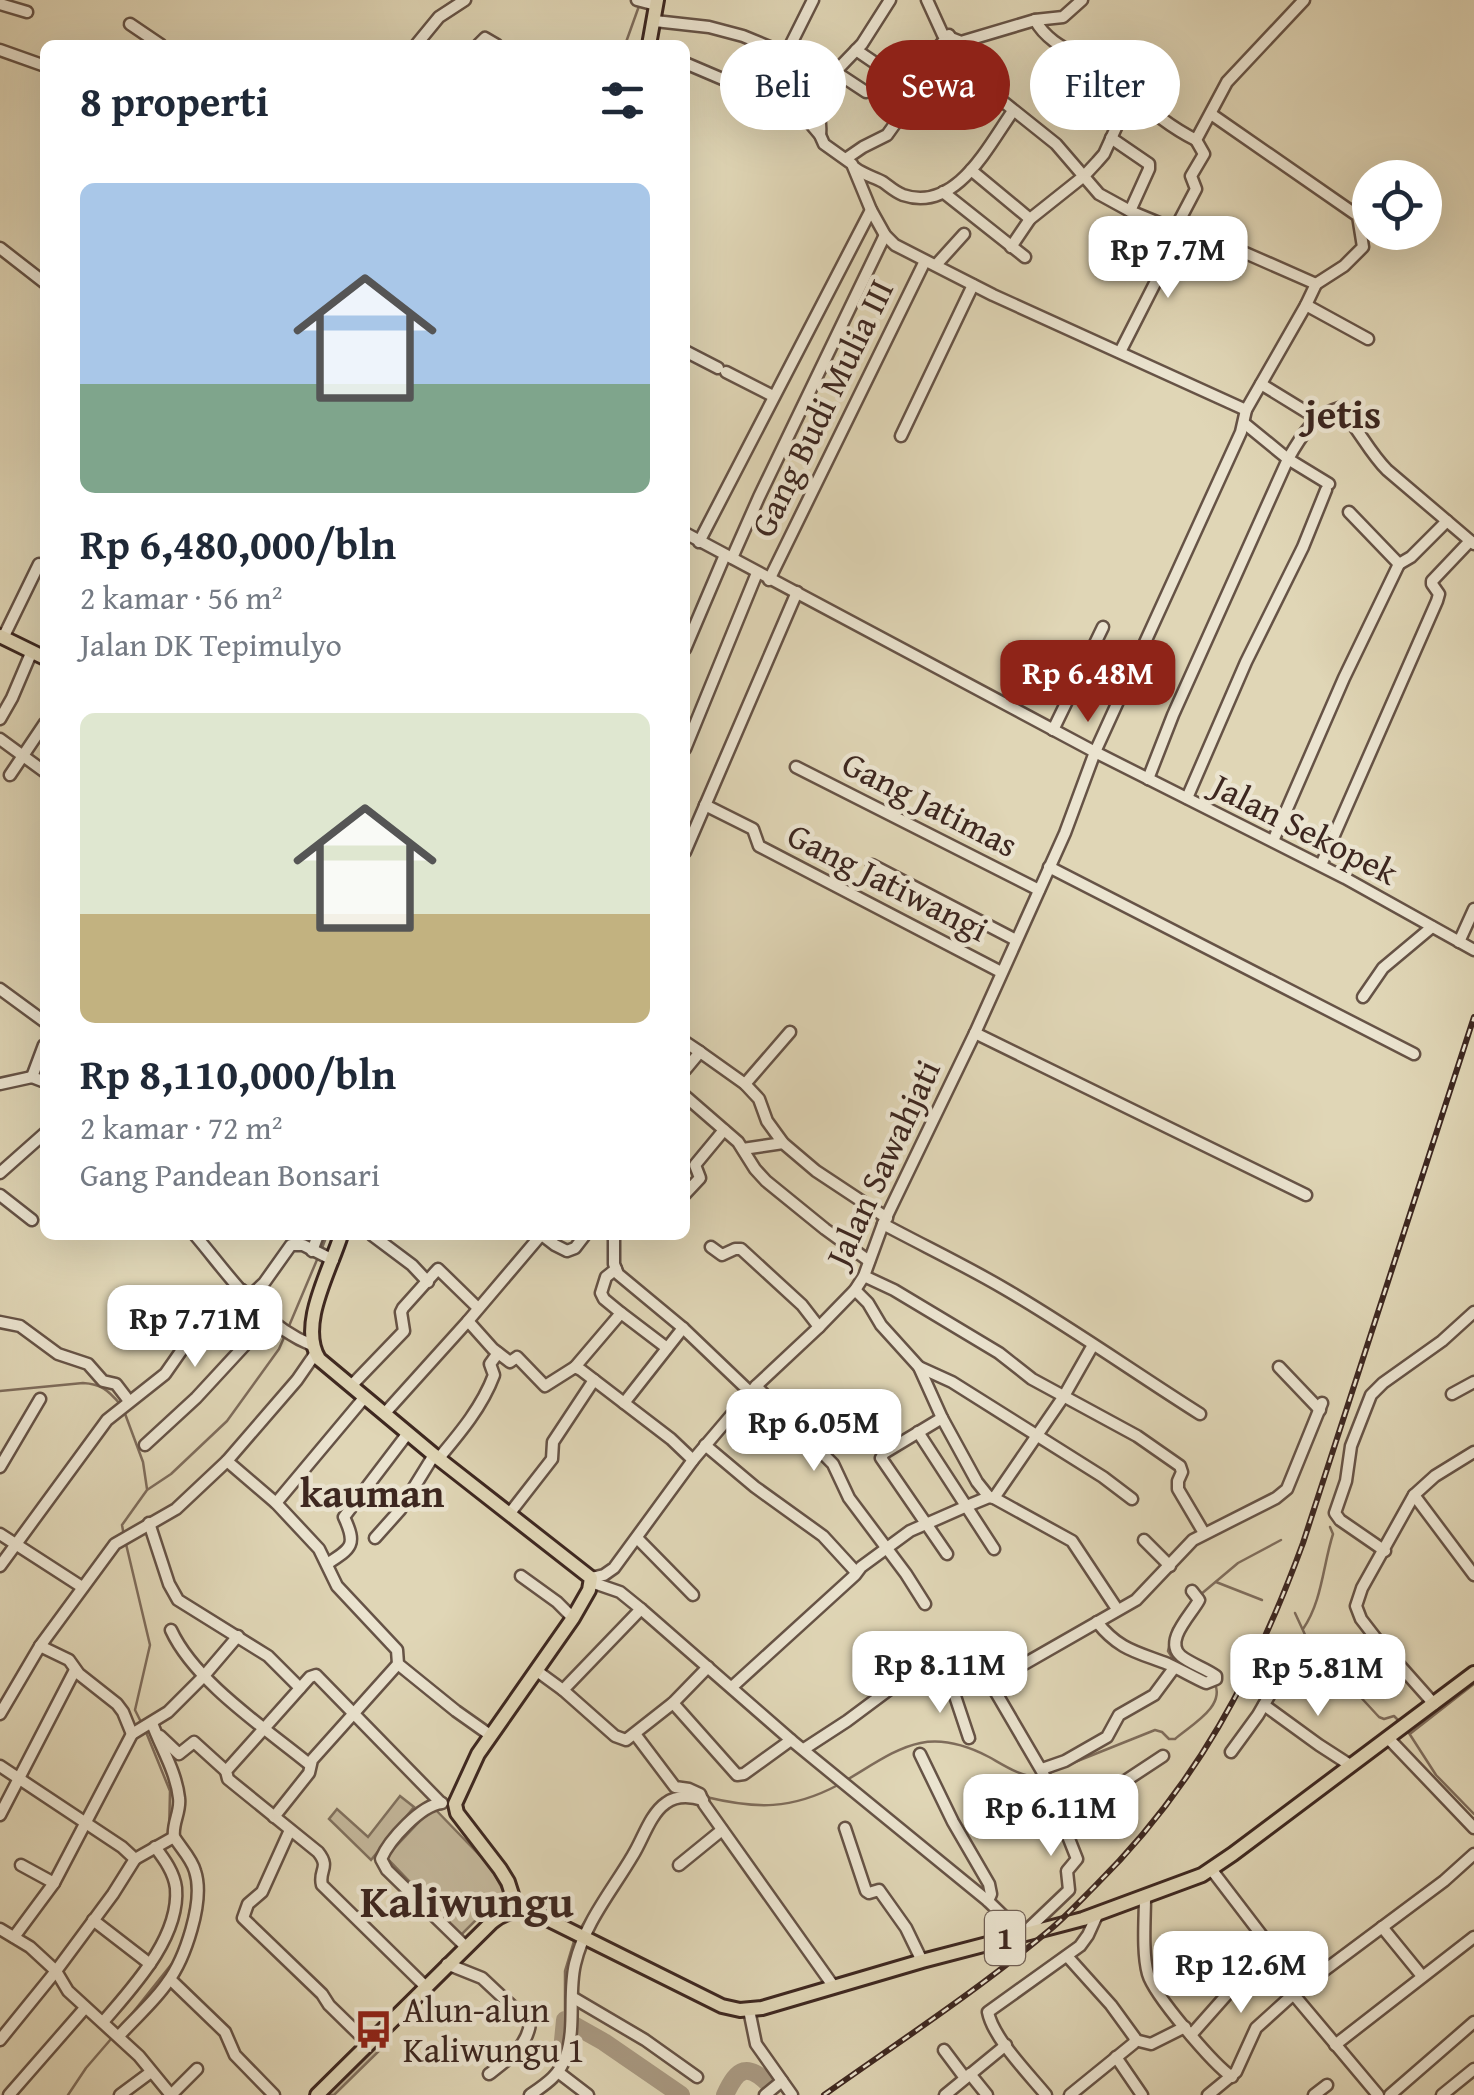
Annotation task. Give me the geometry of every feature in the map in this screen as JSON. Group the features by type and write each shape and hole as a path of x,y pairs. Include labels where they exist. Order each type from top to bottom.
{"main road":[{"path":"648,2 655,21 651,40"},
{"path":"2,637 40,655"},
{"path":"339,1240 310,1325 314,1350 324,1366 591,1580 573,1618 490,1735 448,1804 508,1882 517,1910"},
{"name":"1","path":"749,2010 1067,1924 1178,1885 1211,1869 1474,1673"},
{"path":"317,2095 500,1915 517,1910 535,1913 722,2006 749,2010"}],"street":[{"path":"420,40 439,17 465,0"},
{"path":"793,40 813,0"},
{"path":"846,60 869,35 890,0"},
{"path":"928,0 944,34 961,42 1035,20 1063,17 1082,0"},
{"path":"1196,140 1227,82 1304,0"},
{"path":"0,4 27,12"},
{"path":"1035,20 1064,49 1092,64 1156,117 1196,140 1204,154 1191,176 1196,189 1120,352"},
{"path":"655,21 715,28 753,40"},
{"path":"130,24 154,40"},
{"path":"945,40 949,35"},
{"path":"949,35 962,60 986,88 1056,144 1099,194 1130,212 1234,248 1316,284 1364,247 1358,216 1211,114"},
{"path":"0,50 40,64"},
{"path":"856,50 866,57"},
{"path":"690,65 793,112 809,122 824,144 860,173 902,195 943,192 958,184 1013,111"},
{"path":"846,78 866,92"},
{"path":"820,130 820,136"},
{"path":"851,163 863,146 890,130"},
{"path":"1011,247 1030,219 1084,176 1104,154 1115,130"},
{"path":"1111,138 1149,164 1130,212"},
{"path":"851,163 871,210 885,235 896,245 1120,352 1245,417 1288,459 1328,487 1191,790"},
{"path":"971,170 1030,219"},
{"path":"943,192 1025,257"},
{"path":"700,542 871,210"},
{"path":"936,266 964,234"},
{"path":"690,638 885,235"},
{"path":"0,248 40,278"},
{"name":"Gang Budi Mulia III","path":"769,580 924,261"},
{"path":"901,436 973,284"},
{"name":"Jalan Sawahjati","path":"591,1580 614,1568 705,1445 753,1389 819,1328 864,1276 885,1221 1039,890 1095,752 1245,417 1316,284"},
{"path":"1306,306 1368,340"},
{"path":"690,353 773,396"},
{"path":"1262,384 1318,419"},
{"path":"1148,779 1288,459 1302,435 1323,414 1339,408 1378,460 1472,543 1432,581 1439,594 1437,601 1320,866"},
{"path":"1350,512 1399,564"},
{"path":"1273,840 1399,564 1446,521"},
{"name":"Jalan Sekopek","path":"690,538 1148,779 1191,790 1273,840 1474,950"},
{"path":"2,637 39,564"},
{"path":"690,737 757,573"},
{"path":"690,840 796,592"},
{"path":"1054,730 1103,626"},
{"path":"0,719 32,651"},
{"path":"10,775 40,729"},
{"path":"0,739 40,769"},
{"name":"Gang Jatimas","path":"796,767 1039,890"},
{"name":"Gang Jatiwangi","path":"705,805 752,829 759,846 1002,972"},
{"path":"872,865 1016,940"},
{"path":"1049,867 1414,1054"},
{"path":"1459,942 1473,913"},
{"path":"1363,997 1382,968 1432,927"},
{"path":"0,989 40,1018"},
{"path":"745,1084 790,1032"},
{"path":"975,1034 1306,1195"},
{"path":"690,1045 745,1084 784,1143 885,1221 1003,1288 1200,1414"},
{"path":"690,1064 700,1052"},
{"path":"32,1077 40,1056"},
{"path":"0,1084 32,1077 40,1080"},
{"path":"690,1102 743,1149 766,1181 869,1261"},
{"path":"690,1189 700,1178 694,1165 724,1130"},
{"path":"0,1173 40,1137"},
{"path":"743,1149 784,1143"},
{"path":"0,1195 32,1220"},
{"path":"0,1714 40,1646 115,1544 176,1508 227,1462 297,1380 314,1350 269,1319 202,1240"},
{"path":"313,1252 317,1240"},
{"path":"379,1240 428,1282"},
{"path":"385,1413 538,1240"},
{"path":"548,1240 567,1251 582,1240"},
{"path":"614,1240 618,1274 834,1464 848,1498 925,1604"},
{"path":"0,1566 102,1427 165,1374 193,1334 264,1284 290,1245 303,1245 330,1259"},
{"path":"710,1247 722,1254 742,1249 802,1304 819,1328"},
{"path":"351,1386 404,1331 402,1310 438,1269 478,1308"},
{"path":"616,1270 606,1277 601,1293 604,1299 667,1348"},
{"path":"864,1276 999,1353 1032,1379 1137,1436 1180,1466 1178,1486 1204,1533"},
{"path":"855,1290 919,1367 978,1482 991,1497 1072,1541 1117,1609"},
{"path":"1385,1550 1335,1513 1368,1400 1383,1383 1420,1358 1474,1312"},
{"path":"468,1322 498,1353 510,1362 517,1357 545,1386 576,1367 621,1314"},
{"path":"145,1445 196,1398 269,1319"},
{"path":"0,1322 20,1326 58,1354 88,1364 103,1380 116,1384 125,1405"},
{"path":"624,1403 683,1328"},
{"path":"732,1687 856,1572 910,1531 991,1497 1037,1436 1094,1345"},
{"path":"375,1538 400,1510 436,1457 470,1420 494,1376 490,1364 498,1353"},
{"path":"576,1367 693,1460"},
{"path":"919,1367 952,1382 1104,1477 1132,1499"},
{"path":"804,1750 915,1673 927,1673 967,1688 990,1684 1136,1600 1204,1533 1288,1490 1321,1407 1278,1368"},
{"path":"510,1513 553,1458 553,1442 594,1380"},
{"path":"1452,1394 1474,1382"},
{"path":"276,1503 364,1398"},
{"path":"0,1467 40,1400"},
{"path":"942,1418 881,1458 947,1554"},
{"path":"918,1432 994,1549"},
{"path":"327,1564 352,1542 345,1514 360,1500 408,1433"},
{"path":"705,1445 823,1536 856,1572"},
{"path":"1434,1704 1378,1641 1356,1606 1414,1495 1474,1452"},
{"path":"227,1462 276,1503 318,1549 337,1586 399,1654 398,1664 309,1764 309,1772 274,1817"},
{"path":"1414,1495 1474,1575"},
{"path":"149,1523 178,1600 280,1666 300,1688"},
{"path":"0,1534 82,1587"},
{"path":"637,1538 693,1595"},
{"path":"1144,1540 1170,1566"},
{"path":"521,1576 573,1618"},
{"path":"591,1580 620,1592 640,1608 1023,1934 1069,1890 1067,1871 1076,1859 1044,1774 990,1684"},
{"path":"1097,1622 1121,1646 1206,1683 1212,1682 1216,1676 1179,1654 1174,1646 1196,1595"},
{"path":"563,1690 640,1608"},
{"path":"171,1630 185,1656 203,1677 309,1764"},
{"path":"14,1937 54,1882 134,1733 152,1726 168,1712 238,1636"},
{"path":"40,1646 70,1660 75,1670 117,1704 134,1733"},
{"path":"1231,1752 1289,1661"},
{"path":"398,1664 490,1735"},
{"path":"537,1670 619,1739 626,1740 672,1703 708,1666"},
{"path":"1044,1774 1106,1736 1119,1715 1154,1695 1174,1668"},
{"path":"0,1814 75,1670"},
{"path":"226,1771 313,1675 319,1676 448,1804"},
{"path":"950,1681 969,1738"},
{"path":"672,1703 738,1775 791,1740"},
{"path":"1264,1705 1350,1764"},
{"path":"152,1726 179,1754 194,1742 226,1771 228,1778 322,1858 322,1886 426,1987"},
{"path":"118,2036 171,1980 198,1902 193,1864 173,1838 180,1798 172,1766 152,1726"},
{"path":"1398,1731 1474,1828"},
{"path":"635,1734 673,1786 701,1797 834,1986"},
{"path":"920,1754 989,1884 988,1901"},
{"path":"1062,1817 1163,1756"},
{"path":"0,1766 135,1860"},
{"path":"530,2095 558,2072 568,2051 579,1935 658,1810 677,1797 701,1797"},
{"path":"448,1804 436,1803 423,1810 390,1844 381,1860 466,1947"},
{"path":"845,1828 866,1892 879,1890 906,1928 922,1961"},
{"path":"290,1830 262,1892 248,1904 243,1918 369,2044"},
{"path":"679,1865 722,1830"},
{"path":"0,2040 135,1860 173,1838"},
{"path":"104,2024 150,1964 165,1936 176,1897 173,1874 157,1846"},
{"path":"1208,2095 1228,2080 1256,2028 1296,1992 1474,1854"},
{"path":"21,1865 54,1882"},
{"path":"1211,1869 1335,2045 1378,2095"},
{"path":"1145,1896 1149,1977 1228,2080 1235,2095"},
{"path":"1046,2095 1006,2045 988,2012 1086,1939 1098,1913"},
{"path":"93,1920 150,1964"},
{"path":"1382,1927 1422,1976"},
{"path":"0,1929 56,1970 68,1991 139,2056 171,2095 197,2068"},
{"path":"1335,2045 1474,1936"},
{"path":"1135,2040 1151,2044 1188,2031 1273,1953"},
{"path":"1067,1956 1111,2005 1135,2040"},
{"path":"448,1964 482,1978 530,2023 525,2040 489,2074"},
{"path":"171,1980 228,2036 231,2050 274,2095"},
{"path":"572,1997 646,2040 697,2077"},
{"path":"10,2095 85,2008"},
{"path":"749,2010 756,2044 792,2095"},
{"path":"1390,2095 1474,2022"},
{"path":"1070,2095 1135,2040"},
{"path":"945,2095 1006,2045"},
{"path":"944,2050 987,2095"},
{"path":"1116,2058 1142,2095"},
{"path":"1442,2095 1474,2070"},
{"path":"120,2095 151,2072"},
{"path":"558,2072 588,2095"},
{"path":"765,2095 782,2081"},
{"path":"1314,2095 1327,2084"}],"shaded area":[{"path":"400,1796 414,1807 371,1860 329,1819 337,1809 368,1837"},
{"path":"433,1807 490,1866 504,1892 461,1935 386,1857"},
{"path":"374,2044 380,2050 334,2095 318,2095"}],"waterway":[{"path":"627,40 639,6"},
{"path":"322,1248 325,1240"},
{"path":"289,1326 319,1255"},
{"path":"124,1536 122,1525 147,1490 171,1474 227,1421 279,1349 286,1333"},
{"path":"0,1391 83,1383 104,1389 120,1404"},
{"path":"124,1411 143,1462 147,1489"},
{"path":"1303,1629 1318,1595 1333,1534 1330,1527"},
{"path":"1200,1595 1238,1563 1281,1540"},
{"path":"126,1544 150,1645 135,1710 142,1724"},
{"path":"1216,1582 1262,1600"},
{"path":"1185,1612 1173,1629 1168,1651 1173,1659 1207,1678"},
{"path":"1295,1613 1307,1639 1379,1717 1394,1716 1402,1724"},
{"path":"1070,1764 1155,1730 1175,1739 1212,1707 1217,1691 1214,1682"},
{"path":"1411,1733 1474,1684"},
{"path":"1407,1730 1436,1775 1474,1814"},
{"path":"146,1732 170,1791 169,1834"},
{"path":"845,1781 898,1751 930,1742 967,1747 1019,1773 1039,1777"},
{"path":"1047,1774 1062,1767"},
{"path":"706,1797 773,1805 805,1799 838,1785"},
{"path":"642,1827 656,1805 678,1794"},
{"path":"186,1862 192,1878"},
{"path":"186,1931 191,1905"},
{"path":"580,1929 592,1911"},
{"path":"565,2020 565,1971 574,1941"},
{"path":"123,2025 174,1961"},
{"path":"561,2061 565,2020 681,2095"},
{"path":"68,2095 111,2039"},
{"path":"725,2095 744,2071 755,2073 770,2085"}],"railway":[{"path":"824,2095 968,1993 1063,1918 1163,1809 1219,1726 1264,1638 1303,1543 1474,1017"}],"place":[{"name":"Alun-alun Kaliwungu 1","path":"373,2030"}],"district":[{"name":"jetis","path":"1343,414"},
{"name":"kauman","path":"372,1493"},
{"name":"Kaliwungu","path":"467,1901"}]}
